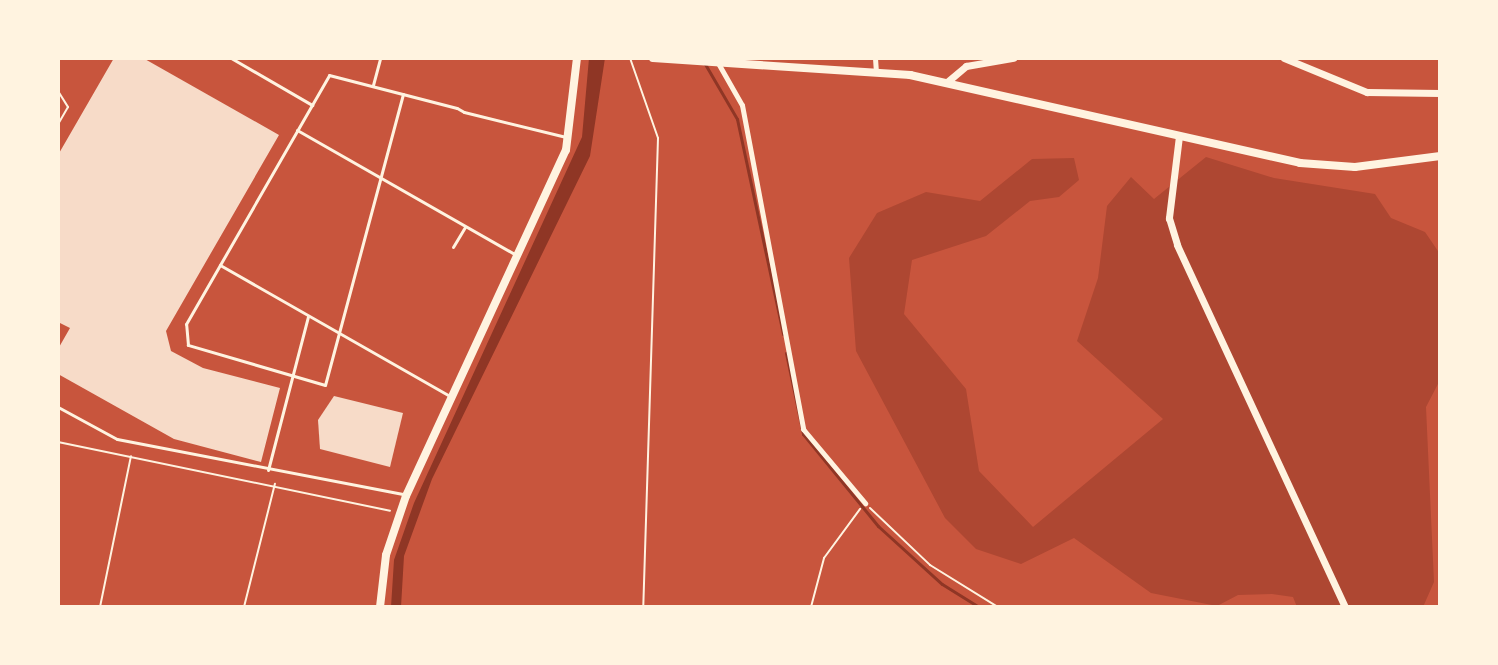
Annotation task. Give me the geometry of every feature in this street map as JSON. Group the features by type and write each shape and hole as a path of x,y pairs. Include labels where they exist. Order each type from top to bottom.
{"main road":[{"path":"380,607 406,496 518,256 569,138 577,58"},
{"path":"653,58 876,72 947,82 1179,136 1327,166 1440,156"}],"street":[{"path":"875,58 876,72"},
{"path":"947,82 966,66 1013,58"},
{"path":"1284,58 1367,92 1440,93"},
{"path":"718,62 742,105 803,429 865,503"},
{"path":"1179,136 1169,218 1177,245 1345,607"}],"lane":[{"path":"231,58 312,105"},
{"path":"372,86 380,58"},
{"path":"403,94 325,385 292,379 188,345 184,329 329,75 403,94 569,138"},
{"path":"297,130 518,256"},
{"path":"453,247 465,227"},
{"path":"220,265 453,397"},
{"path":"268,470 308,316"},
{"path":"58,407 117,439 268,470 390,487 406,496"}],"path":[{"path":"630,58 658,138 643,607"},
{"path":"58,91 68,107 58,124"},
{"path":"58,442 275,484 400,513"},
{"path":"100,607 131,455"},
{"path":"244,607 275,484"},
{"path":"811,607 824,558 865,503 930,565 998,607"}],"shaded area":[{"path":"589,58 605,58 590,156 432,479 404,556 401,607 391,607 394,560 414,503 582,137"},
{"path":"1206,157 1274,178 1375,194 1391,218 1425,232 1440,254 1440,380 1426,407 1434,582 1423,607 1297,607 1293,597 1272,594 1238,595 1217,606 1151,593 1074,538 1021,564 976,549 945,518 856,351 849,258 877,213 926,192 980,201 1032,159 1074,158 1079,180 1059,197 1030,201 986,236 912,260 904,314 966,389 979,471 1033,527 1163,419 1077,341 1098,278 1107,206 1131,177 1154,199"}],"building":[{"path":"114,58 143,58 279,135 166,331 171,351 203,368 280,388 261,462 174,439 58,374 58,349 70,328 58,322 58,155"},
{"path":"334,396 403,413 390,467 320,449 318,420"}],"waterway":[{"path":"705,64 737,119 783,334"},
{"path":"786,353 803,434 878,526 942,584 979,607"}]}
